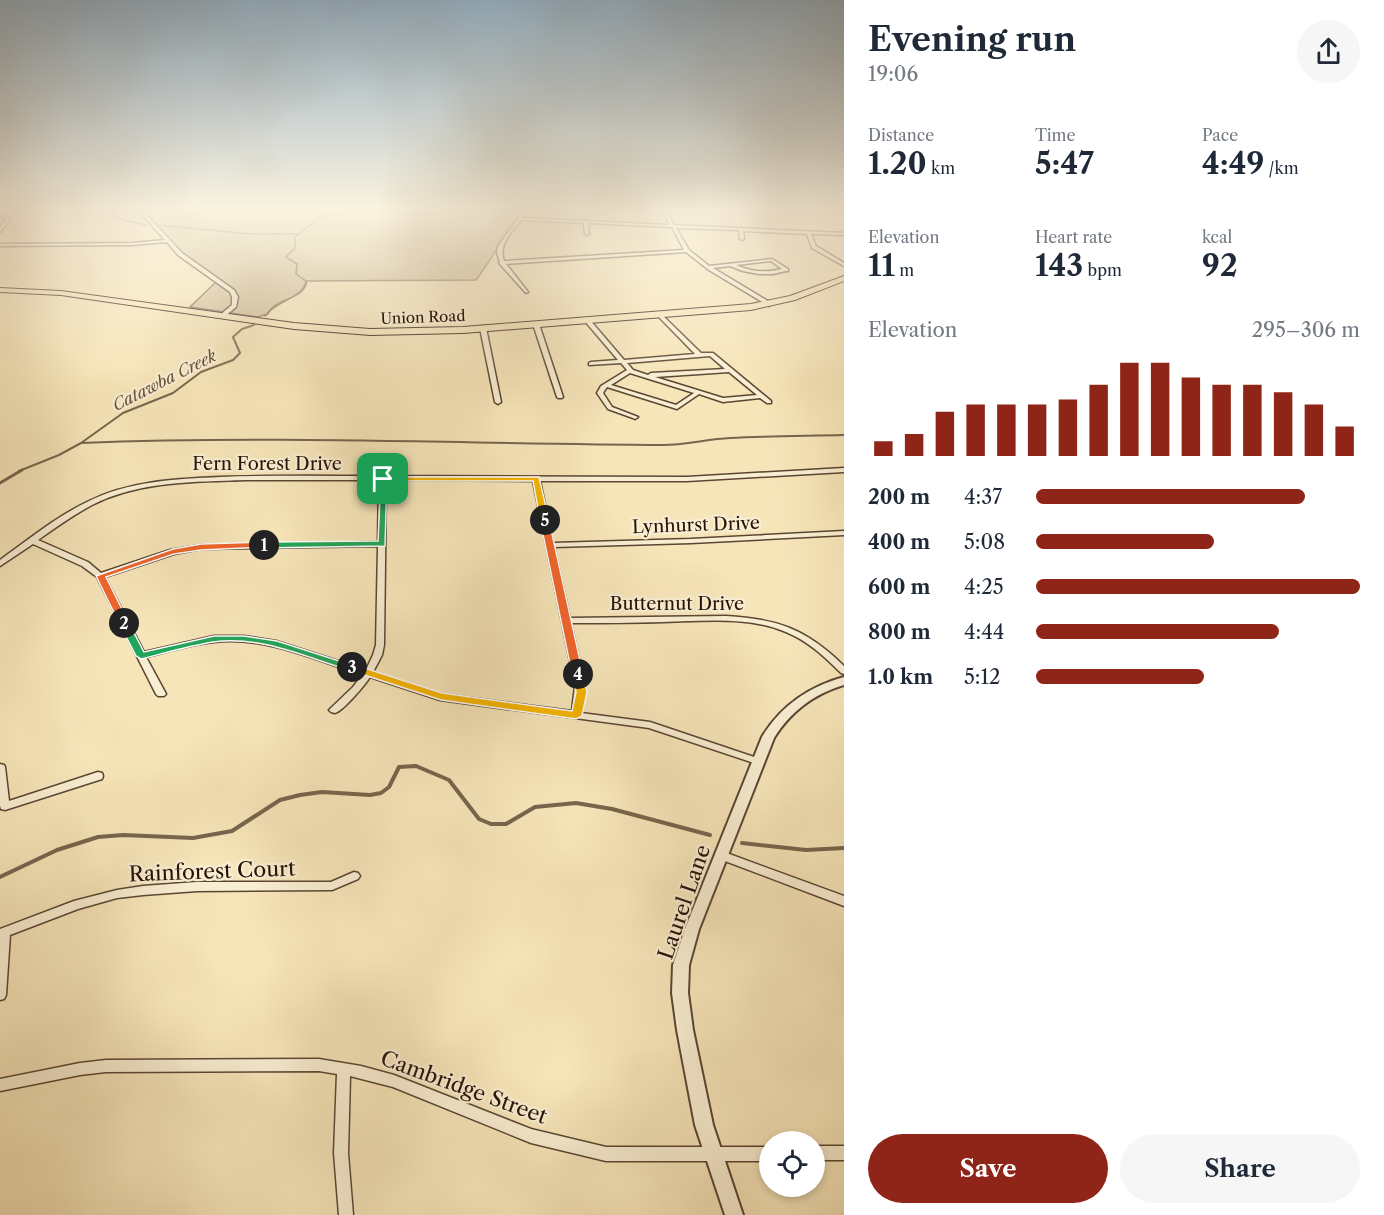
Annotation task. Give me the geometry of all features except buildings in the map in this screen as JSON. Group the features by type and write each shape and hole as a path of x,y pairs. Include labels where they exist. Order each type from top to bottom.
{"main road":[{"name":"Union Road","path":"0,290 61,293 222,316 351,331 406,332 657,315 769,304 806,294 844,278"}],"street":[{"path":"198,267 232,291 236,297 234,306 222,316"},
{"path":"504,267 526,292"},
{"path":"709,267 769,304"},
{"path":"736,267 769,274 786,270 781,267"},
{"path":"657,315 670,331 679,335 700,355"},
{"path":"587,320 630,370 723,400 762,396"},
{"path":"536,324 560,397"},
{"path":"483,328 498,402"},
{"path":"591,364 711,354 769,402"},
{"path":"630,370 606,385 600,393 610,408 635,417"},
{"path":"646,376 731,370"},
{"path":"606,385 677,407 699,392"},
{"path":"334,710 353,692 378,656 383,459"},
{"name":"Fern Forest Drive","path":"0,564 61,520 90,503 112,494 148,485 198,479 687,479 844,470"},
{"path":"536,479 581,692 576,716"},
{"name":"Lynhurst Drive","path":"550,545 844,533"},
{"path":"33,541 85,564 100,576 161,694"},
{"path":"100,576 164,554 201,547 382,544"},
{"name":"Butternut Drive","path":"567,621 729,619 761,621 804,636 819,646 844,671"},
{"path":"141,656 214,639 244,639 281,645 441,697 661,728 757,761"},
{"name":"Laurel Lane","path":"734,1215 704,1125 693,1075 680,993 684,950 768,737 785,712 815,692 844,681"},
{"path":"0,767 5,806 98,776"},
{"path":"721,855 844,901"},
{"name":"Rainforest Court","path":"0,994 4,932 87,902 117,894 198,888 332,886 354,876"},
{"name":"Cambridge Street","path":"0,1085 106,1066 296,1064 344,1069 394,1081 531,1136 606,1154 759,1154"},
{"path":"344,1069 341,1153 346,1215"},
{"path":"825,1154 844,1153"}],"shaded area":[{"path":"199,267 485,267 476,280 307,281 301,292 277,304 268,314 257,317 190,307 218,280"}],"waterway":[{"name":"Catawba Creek","path":"265,316 276,306 295,296 304,287 306,281 296,274 297,267"},
{"name":"Catawba Creek","path":"81,443 123,413 173,393 201,372 233,360 240,353 233,337 242,329 254,325"},
{"path":"81,443 299,440 663,445 730,438 844,435"},
{"name":"Catawba Creek","path":"19,471 59,455 81,443"},
{"name":"Catawba Creek","path":"0,483 22,470"},
{"path":"0,877 57,850 98,837 123,835 193,838 232,831 280,800 300,795 322,792 370,795 381,793 389,787 399,767 416,766 449,780 479,819 491,824 506,824 535,807 576,803 612,809 710,835"},
{"path":"742,843 806,850 844,848"}],"route":[{"path":"383,479 536,479 580,686 581,697 576,716 441,697 273,643 244,639 214,639 141,656 100,576 147,559 201,547 382,544 383,479"}]}
